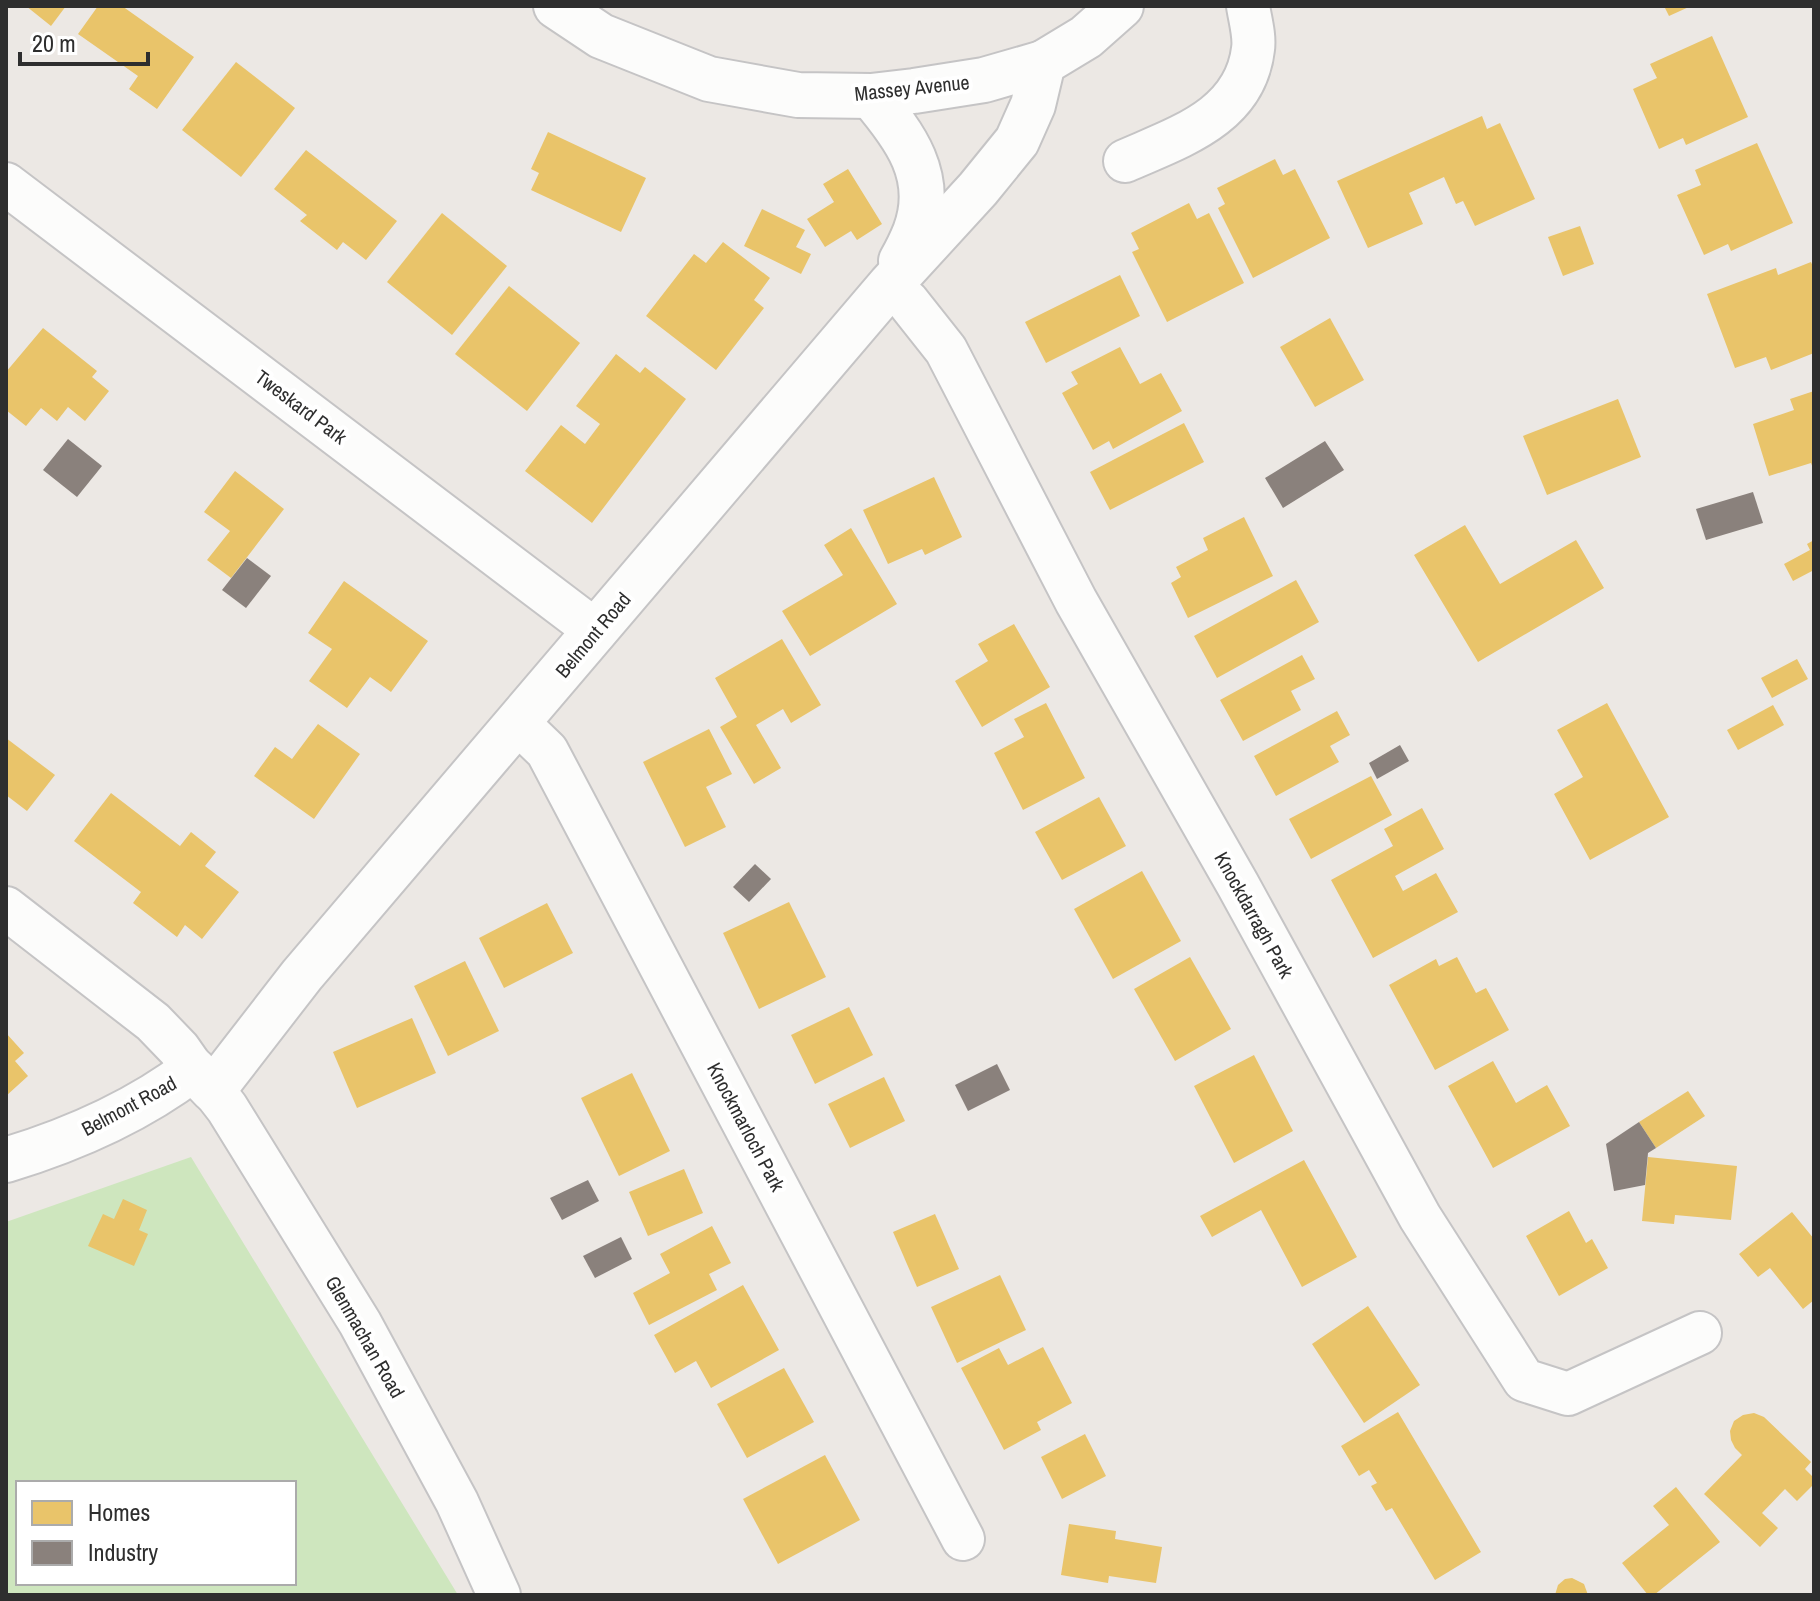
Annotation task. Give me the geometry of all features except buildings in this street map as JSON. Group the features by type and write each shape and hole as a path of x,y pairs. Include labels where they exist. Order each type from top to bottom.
{"main road":[{"name":"Massey Avenue","path":"556,6 601,36 709,79 798,95 871,96 984,80 1043,63"},
{"path":"1043,63 1086,37 1121,6"},
{"name":"Belmont Road","path":"6,1160 32,1153 109,1121 168,1088 203,1079 302,975 890,285 978,189 1017,141 1033,105 1043,63"},
{"path":"871,96 897,127 922,181 916,230 890,285"}],"street":[{"path":"1125,161 1184,135 1223,111 1241,87 1250,63 1254,46 1248,6"},
{"name":"Tweskard Park","path":"6,184 596,631"},
{"name":"Knockdarragh Park","path":"890,285 908,302 946,350 1076,601 1238,885 1420,1217 1524,1380 1568,1394 1700,1333"},
{"name":"Knockmarloch Park","path":"518,723 547,751 963,1539"},
{"path":"6,908 153,1022 203,1079"},
{"name":"Glenmachan Road","path":"203,1079 227,1108 360,1323 457,1502 499,1595"}],"green space":[{"path":"191,1157 458,1595 6,1595 6,1222"}]}
